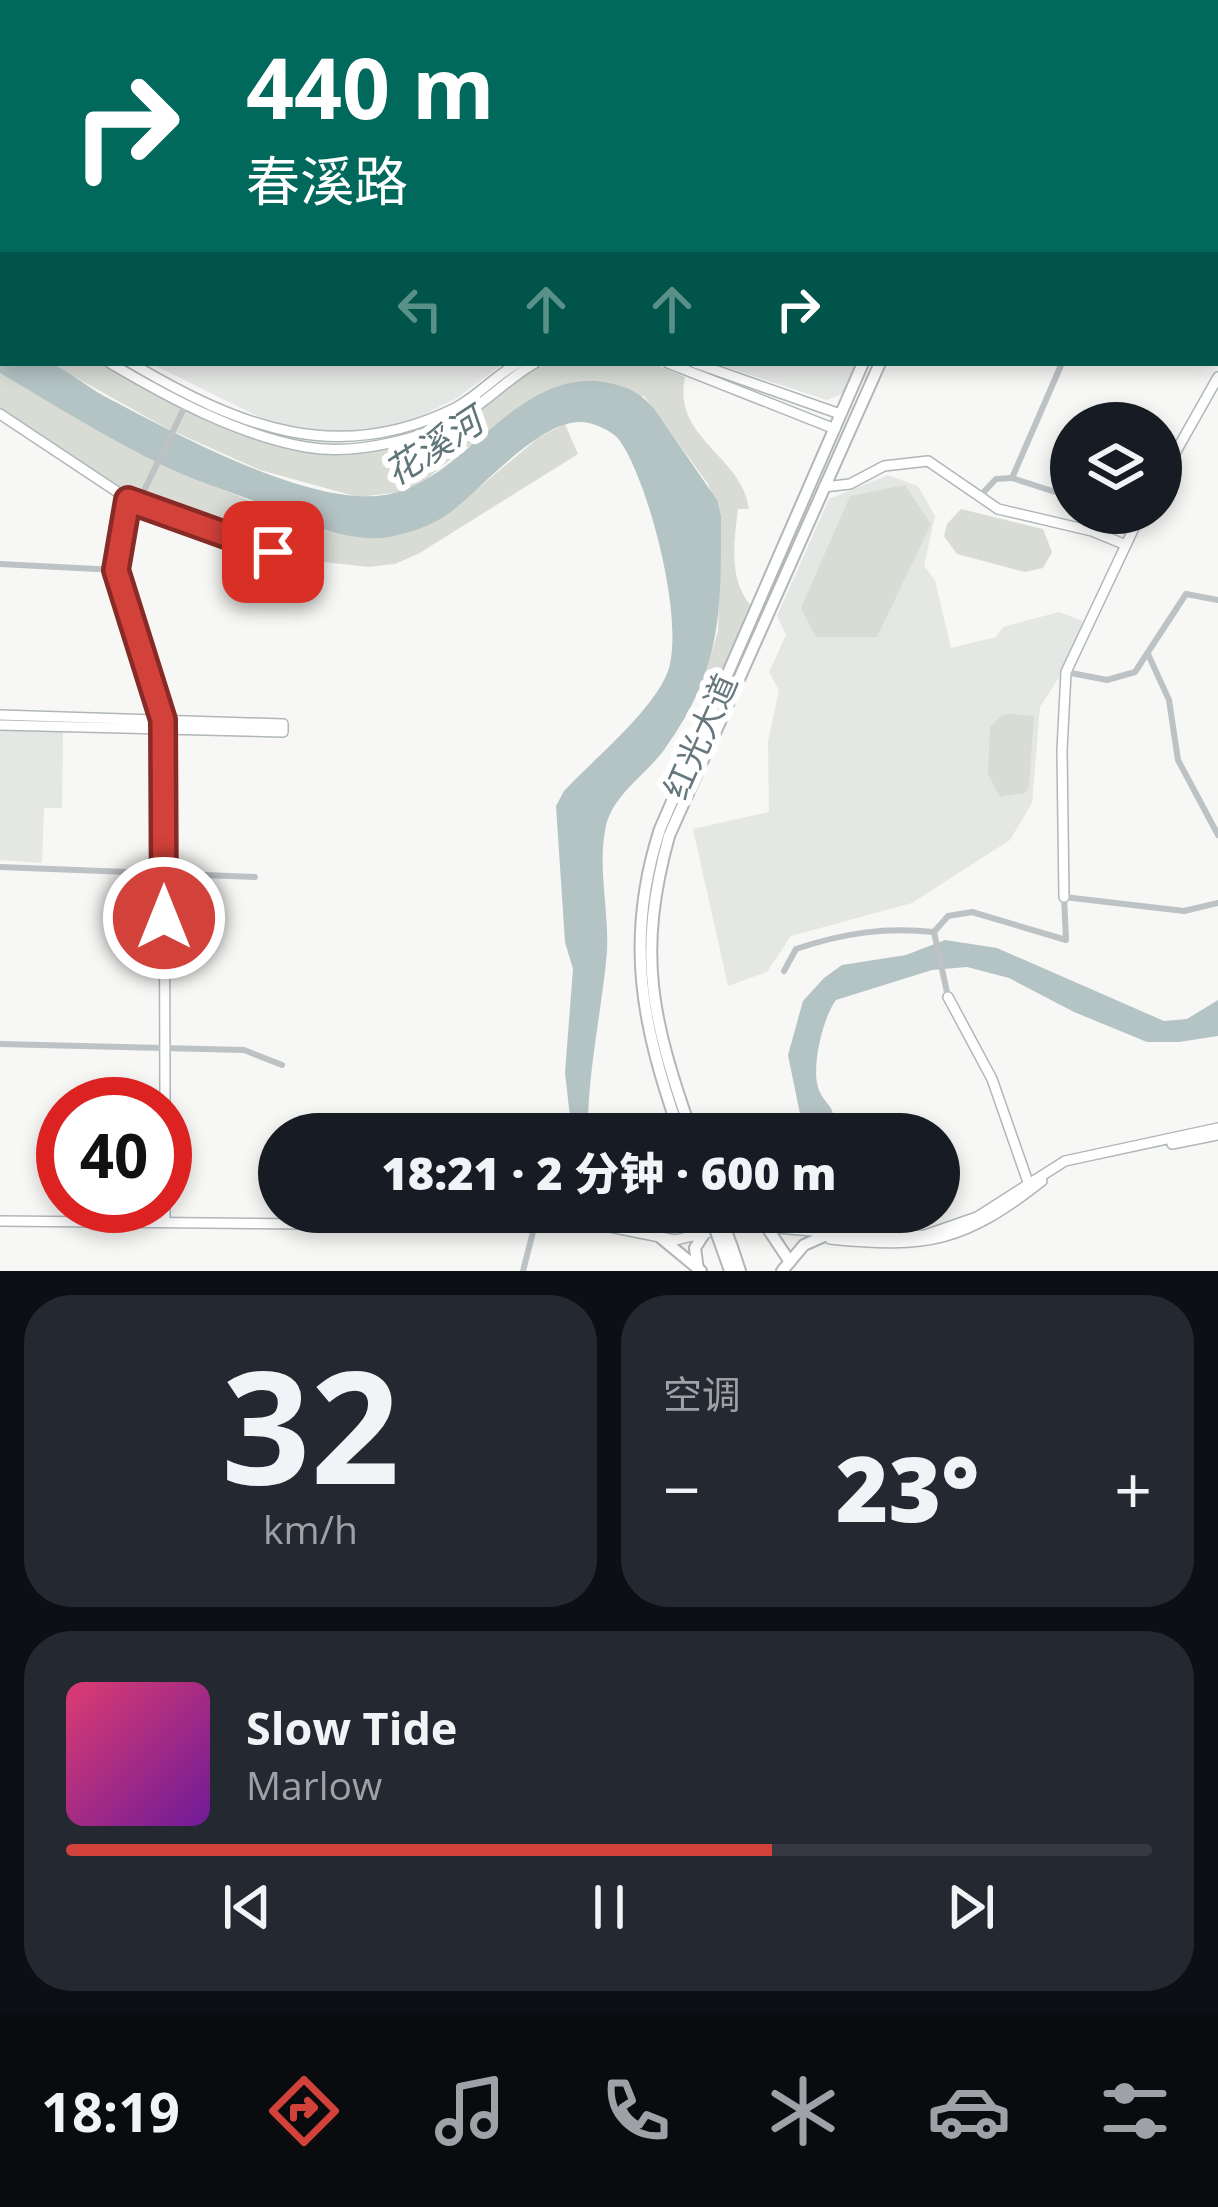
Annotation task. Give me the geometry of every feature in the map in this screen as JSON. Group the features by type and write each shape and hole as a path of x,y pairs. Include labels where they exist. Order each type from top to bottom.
{"main road":[{"name":"红光大道","path":"678,1113 652,1046 644,1006 638,932 643,888 660,829 862,366"},
{"name":"红光大道","path":"681,1113 655,1005 649,935 654,889 669,836 879,366"},
{"path":"720,1233 740,1271"},
{"path":"724,1233 730,1271"},
{"path":"766,1233 785,1268 824,1236"},
{"path":"699,1270 704,1238"},
{"path":"664,1241 699,1270"}],"street":[{"path":"115,366 184,409 310,448 364,447 417,434 466,413 530,366"},
{"path":"137,366 251,420 309,438 362,437 412,426 462,405 514,366"},
{"path":"676,366 835,428"},
{"path":"703,366 840,415"},
{"path":"1012,478 1061,366"},
{"path":"1182,441 1218,377"},
{"path":"165,1077 163,725 116,570 133,501 145,489 184,409"},
{"path":"0,414 133,501 273,552"},
{"path":"824,487 850,484 884,466 928,461 998,509 1092,531 1126,545"},
{"path":"980,496 996,479 1012,478 1050,490"},
{"path":"934,932 948,916 972,912 1066,940 1062,750 1066,672 1131,534"},
{"path":"0,564 116,570"},
{"path":"1066,672 1107,680 1135,672 1186,594 1218,600"},
{"path":"1148,655 1169,700 1178,760 1218,835"},
{"path":"0,720 283,728"},
{"path":"0,867 255,877"},
{"path":"1064,897 1184,911 1218,903"},
{"path":"784,971 796,949 843,934 893,928 934,932"},
{"path":"934,932 948,997 992,1079 1029,1187"},
{"path":"0,1045 244,1050 281,1065"},
{"path":"794,1233 896,1238 936,1233 977,1217 1075,1158 1218,1132"},
{"path":"0,1220 36,1220"},
{"path":"192,1221 258,1222"},
{"path":"523,1271 532,1233"},
{"path":"643,1233 664,1241 718,1233"}],"shaded area":[{"path":"0,366 55,366 132,411 237,462 346,495 377,496 408,489 436,473 516,409 544,392 575,382 623,387 655,410 717,500 721,515 719,610 698,693 664,750 629,787 608,819 603,860 607,951 589,1113 570,1113 565,1073 573,969 565,942 556,806 564,791 647,706 666,676 672,654 662,557 643,489 620,441 589,423 553,429 435,522 373,538 306,523 177,472 0,373"},
{"path":"55,366 106,366 188,410 311,451 419,438 542,366 659,366 685,377 689,416 744,490 749,509 738,509 734,560 739,584 751,606 708,704 697,701 718,631 721,514 708,484 644,396 464,448 423,482 402,492 358,497 260,470 168,429"},
{"path":"156,366 500,366 457,398 411,421 361,432 310,433 271,423"},
{"path":"723,366 856,366 844,393 827,400"},
{"path":"0,373 168,468 304,522 362,537 404,534 445,516 538,438 565,424 578,454 395,564 368,567 324,562 127,492 0,408"},
{"path":"888,475 918,486 935,516 924,566 935,580 951,648 996,637 1003,627 1059,612 1083,621 1061,674 1040,707 1032,803 1010,840 912,903 791,936 767,972 728,986 693,829 769,812 768,741 779,690 769,672 786,635 777,616 829,499"},
{"path":"905,485 931,524 877,637 816,637 801,608 850,496"},
{"path":"961,509 1043,529 1052,552 1043,568 1025,572 957,554 944,536 947,524"},
{"path":"1009,714 1034,716 1029,787 1025,793 1000,797 988,774 990,727"},
{"path":"0,730 63,732 62,808 44,808 42,863 0,860"},
{"path":"945,940 997,948 1164,1021 1187,1019 1218,1000 1218,1036 1147,1042 1009,978 967,967 932,970 836,1000 823,1028 816,1074 833,1113 800,1113 788,1055 803,1001 842,965 906,955"}],"route":[{"path":"164,918 163,720 116,570 128,500 273,552"}],"water label":[{"name":"花溪河","path":"433,446"}]}
